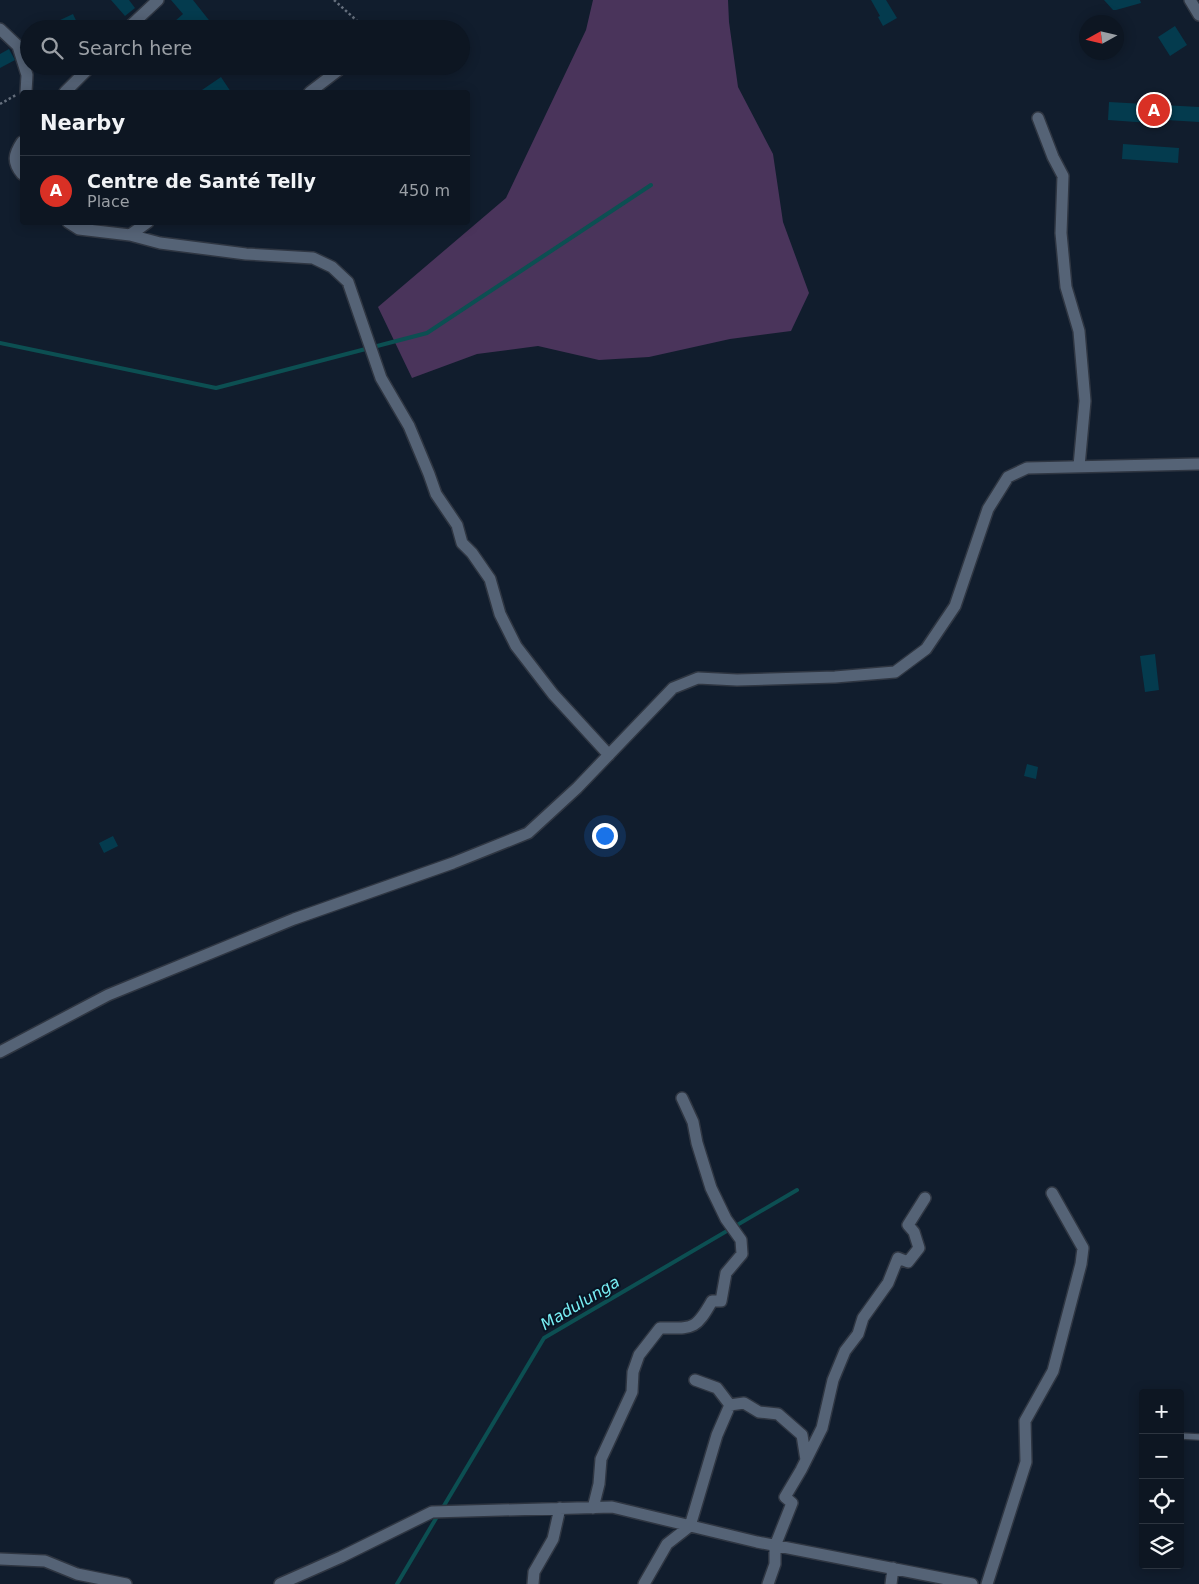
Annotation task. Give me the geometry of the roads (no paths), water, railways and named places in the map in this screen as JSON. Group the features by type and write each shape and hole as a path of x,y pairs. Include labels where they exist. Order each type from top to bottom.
{"street":[{"path":"137,20 158,0"},
{"path":"1190,0 1199,15"},
{"path":"0,29 18,46 20,52"},
{"path":"24,90 27,75"},
{"path":"67,90 82,75"},
{"path":"313,90 332,75"},
{"path":"1038,118 1053,157 1063,176 1061,233 1066,287 1079,330 1085,401 1079,466"},
{"path":"20,145 15,152 16,164 20,171"},
{"path":"73,225 79,229 130,236 160,243 246,254 313,258 332,267 348,282 381,378 409,426 436,494 457,525 462,543 472,553 490,578 500,614 516,646 553,694 609,754"},
{"path":"130,236 144,225"},
{"path":"0,1052 108,995 294,919 453,863 528,833 577,788 672,688 698,678 736,680 835,677 894,672 926,649 955,606 988,509 1008,477 1027,468 1199,464"},
{"path":"593,1508 600,1484 601,1459 632,1392 633,1372 639,1355 660,1328 688,1328 700,1321 712,1301 721,1301 726,1274 742,1254 741,1240 726,1219 711,1188 697,1143 693,1122 682,1098"},
{"path":"986,1584 1026,1462 1025,1421 1053,1371 1081,1264 1083,1248 1052,1193"},
{"path":"768,1584 775,1564 775,1546 792,1503 785,1497 822,1428 833,1380 845,1351 858,1334 863,1318 888,1283 898,1258 908,1262 919,1248 914,1232 908,1225 925,1198"},
{"path":"695,1380 717,1388 730,1405"},
{"path":"730,1405 744,1403 759,1412 778,1414 802,1435 806,1460"},
{"path":"644,1584 667,1544 690,1526 717,1435 730,1405"},
{"path":"280,1584 341,1557 432,1512 612,1507 775,1546 972,1584"},
{"path":"532,1584 534,1572 553,1539 560,1508"},
{"path":"0,1560 46,1560 77,1574 126,1584"},
{"path":"891,1584 893,1568"}],"lane":[{"path":"1184,1436 1199,1437"}],"waterway":[{"path":"0,343 216,388 427,333 651,185"},
{"name":"Madulunga","path":"442,1509 544,1338 797,1190"},
{"name":"Madulunga","path":"397,1584 438,1515"}],"place":[{"name":"Centre de Santé Telly","path":"1154,110"}]}
